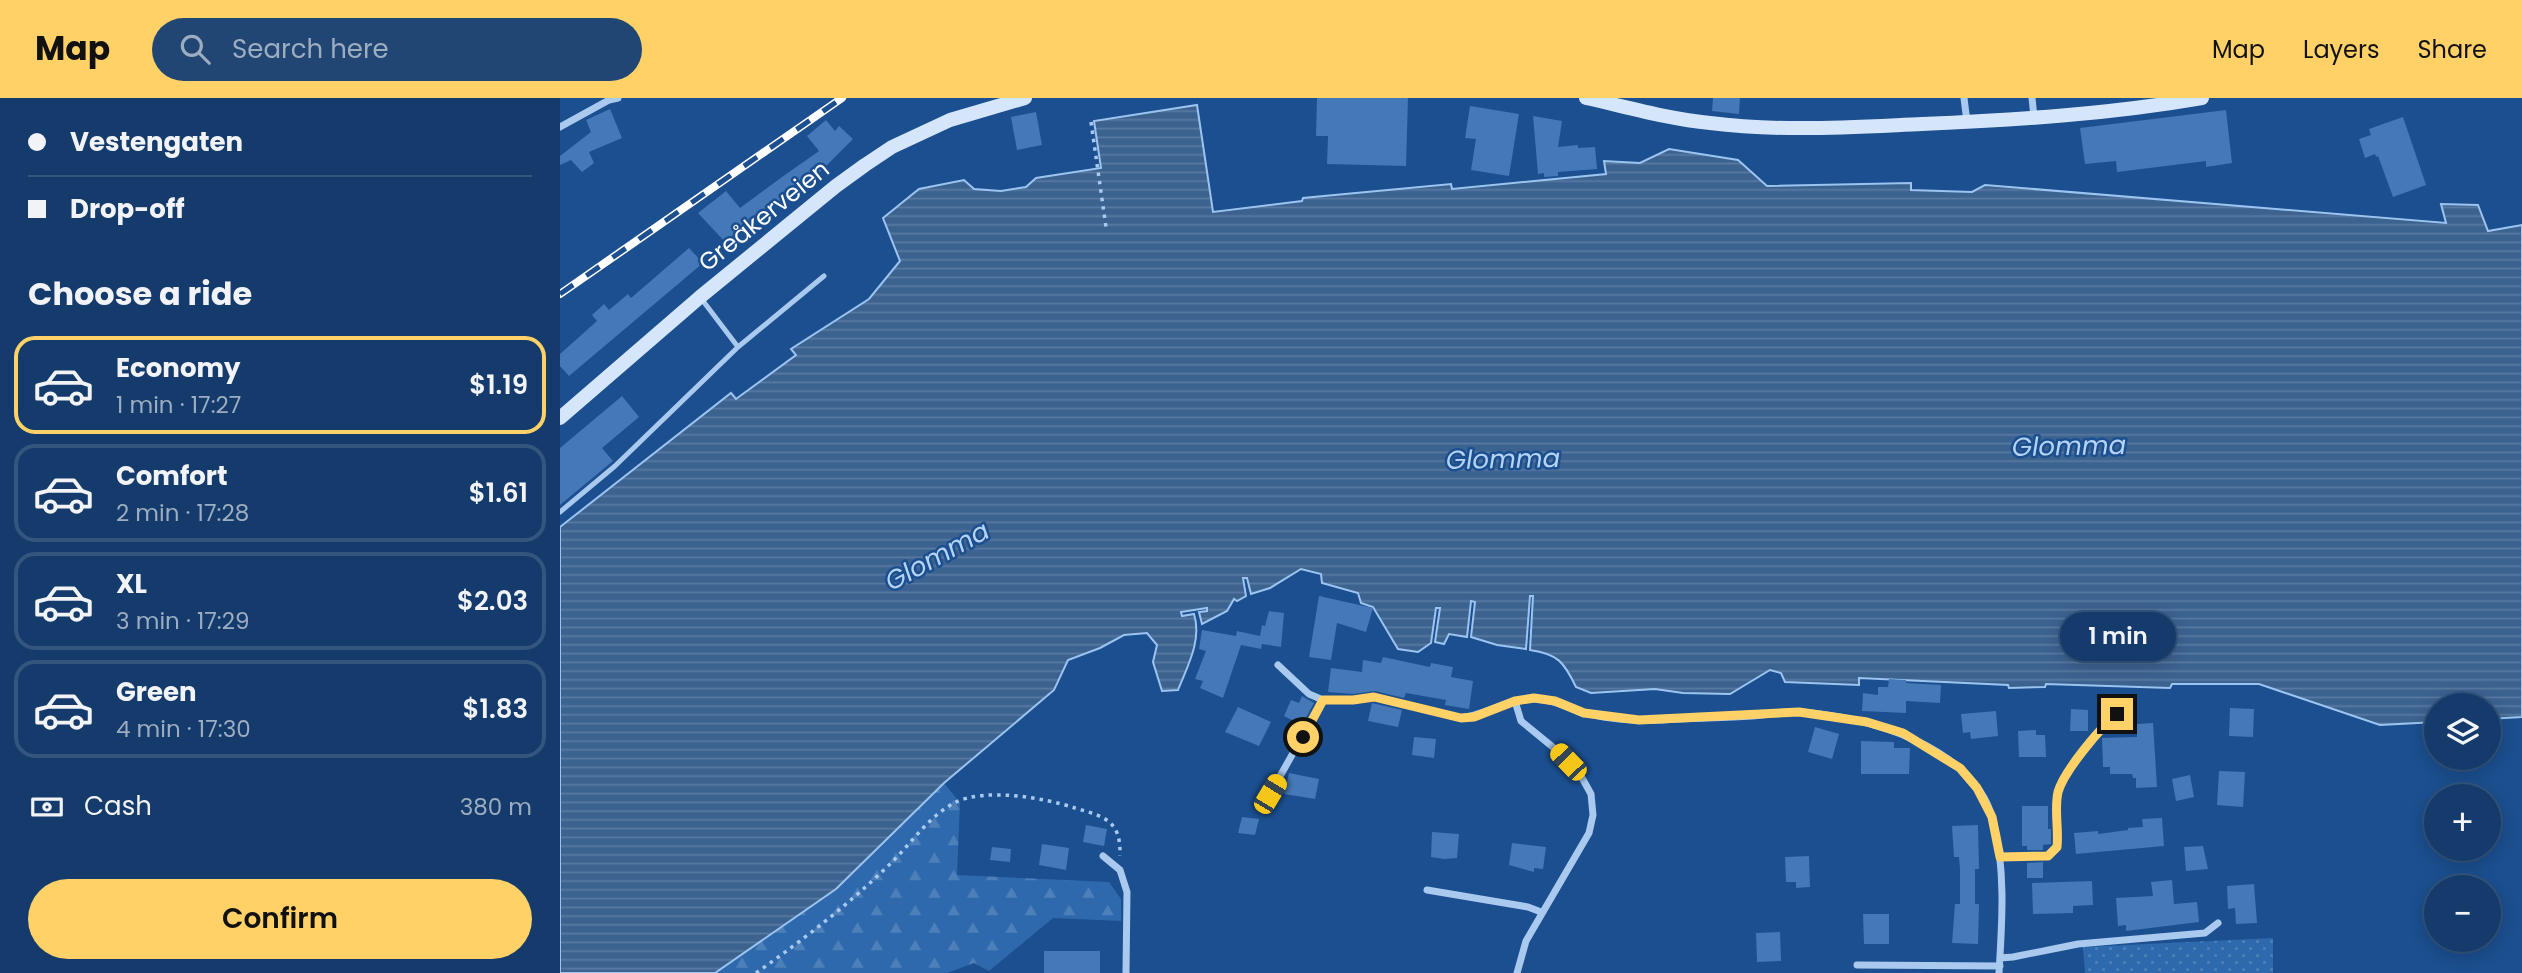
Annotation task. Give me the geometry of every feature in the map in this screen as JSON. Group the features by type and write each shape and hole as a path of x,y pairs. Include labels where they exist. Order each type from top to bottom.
{"main road":[{"name":"Greåkerveien","path":"560,418 836,186 892,147 950,120 1026,98"},
{"path":"1586,98 1676,119 1755,127 1824,128 2034,117 2202,98"}],"street":[{"path":"560,127 609,100 618,98"},
{"path":"1964,98 1967,122"},
{"path":"2032,98 2034,117"},
{"path":"1278,665 1302,688 1323,700 1374,697 1461,718 1474,717 1515,701 1534,698 1555,701 1584,713 1639,720 1799,712 1867,722 1903,733 1960,768 1977,788 1992,817 2000,857 2000,966"},
{"path":"1270,794 1323,700"},
{"path":"1515,701 1521,721 1581,776 1591,794 1592,815 1589,833 1526,941 1517,973"},
{"path":"2000,857 2048,856 2057,847 2059,830 2056,806 2059,789 2101,727 2117,714"},
{"path":"1103,856 1120,870 1127,892 1126,973"},
{"path":"1427,890 1528,907 1541,912"},
{"path":"1857,965 2000,966 2100,941 2205,933 2218,923"}],"lane":[{"path":"560,512 615,466 738,347 824,276"},
{"path":"701,298 738,347"}],"path":[{"path":"1091,122 1106,227"},
{"path":"756,973 853,899 944,810 955,802 971,797 1028,798 1058,803 1098,815 1114,824 1119,834 1120,870"}],"green space":[{"path":"944,783 960,803 957,875 1109,882 1121,899 1121,921 1053,918 989,971 974,963 947,973 715,973 836,889"},
{"path":"2273,938 2273,973 2085,973 2083,947"}],"water":[{"name":"Glomma","path":"1197,105 1213,212 1302,201 1303,198 1451,184 1452,189 1606,174 1604,161 1640,163 1669,149 1738,160 1767,186 1911,183 1911,190 1972,192 1985,185 2446,223 2441,204 2478,205 2488,231 2522,225 2522,717 2501,718 2501,693 2424,693 2424,723 2380,725 2259,684 2172,684 2170,688 2046,684 2045,687 2009,688 2008,685 1859,678 1859,685 1785,682 1781,673 1770,670 1730,694 1683,693 1655,689 1591,693 1576,687 1564,665 1554,657 1530,650 1533,596 1530,596 1526,649 1497,645 1471,637 1475,602 1471,601 1467,637 1449,634 1444,644 1435,642 1440,608 1436,608 1431,643 1418,652 1398,649 1373,607 1361,603 1358,593 1322,583 1321,574 1301,569 1270,588 1251,594 1247,578 1243,578 1246,596 1237,601 1234,599 1227,611 1202,624 1199,612 1207,611 1207,608 1181,612 1182,616 1194,614 1196,633 1193,652 1178,690 1162,691 1153,662 1157,645 1147,633 1124,635 1068,660 1054,690 944,783 836,889 715,973 560,973 560,527 731,393 736,399 796,355 791,349 869,299 900,261 883,218 919,189 964,180 974,189 1001,191 1026,187 1036,178 1101,168 1094,121"}],"building":[{"path":"1317,98 1408,98 1406,166 1327,164 1328,136 1316,136"},
{"path":"1713,98 1740,98 1739,114 1712,111"},
{"path":"1470,106 1519,114 1509,176 1471,170 1476,139 1465,138"},
{"path":"610,109 622,138 589,152 594,163 582,172 571,160 560,165 560,156 591,132 586,120"},
{"path":"2226,110 2232,163 2206,167 2206,161 2117,172 2116,161 2085,164 2080,128"},
{"path":"1036,112 1042,145 1017,150 1011,117"},
{"path":"1533,116 1562,121 1558,147 1595,147 1597,169 1558,172 1558,176 1544,177 1544,173 1538,174"},
{"path":"2403,117 2426,185 2393,197 2378,156 2375,154 2365,158 2359,139 2371,135 2369,129"},
{"path":"826,120 835,131 839,126 853,139 820,172 726,243 698,213 726,191 740,208 819,151 807,136"},
{"path":"689,248 703,263 569,376 560,366 560,354 597,321 592,315 604,304 609,310 628,294 631,298"},
{"path":"622,396 639,417 602,448 613,461 560,505 560,448"},
{"path":"1319,596 1373,608 1366,632 1337,623 1331,660 1309,657"},
{"path":"1269,611 1284,613 1281,647 1262,644 1261,649 1241,645 1223,698 1200,688 1203,681 1195,679 1206,651 1199,649 1202,630 1236,636 1237,631 1260,636"},
{"path":"1383,657 1430,667 1431,663 1453,667 1451,677 1473,681 1469,709 1445,705 1446,700 1406,693 1404,698 1375,691 1353,694 1328,692 1331,668 1362,672 1363,660 1381,663"},
{"path":"1889,679 1941,685 1940,703 1906,701 1906,713 1862,711 1863,693 1878,695 1878,687 1888,687"},
{"path":"1302,696 1314,703 1302,725 1284,716 1291,700 1299,703"},
{"path":"1372,703 1402,710 1398,727 1368,721"},
{"path":"1238,707 1271,722 1259,746 1225,732"},
{"path":"2230,708 2254,709 2253,737 2229,736"},
{"path":"2071,709 2088,710 2088,731 2070,731"},
{"path":"1996,711 1998,736 1971,739 1970,732 1963,733 1961,714"},
{"path":"2153,723 2157,787 2136,788 2136,778 2133,778 2132,774 2110,774 2110,767 2103,767 2102,738 2137,737 2137,724"},
{"path":"1815,727 1839,734 1832,759 1808,752"},
{"path":"2036,730 2036,735 2045,735 2046,757 2019,757 2018,731"},
{"path":"1414,737 1436,739 1434,758 1412,755"},
{"path":"1861,741 1894,742 1894,748 1910,748 1909,774 1861,774"},
{"path":"2219,771 2245,772 2243,807 2217,805"},
{"path":"1289,773 1319,779 1315,799 1284,794"},
{"path":"2190,775 2194,797 2176,801 2172,779"},
{"path":"2022,806 2048,806 2051,844 2043,845 2043,850 2027,850 2027,846 2022,846"},
{"path":"1242,817 1259,819 1255,835 1238,833"},
{"path":"2162,818 2164,846 2076,854 2074,833 2098,831 2098,834 2128,830 2143,827 2142,819"},
{"path":"1086,825 1107,829 1104,846 1083,842"},
{"path":"1978,825 1979,869 1975,869 1975,904 1979,904 1978,944 1952,943 1955,904 1960,904 1960,869 1959,857 1954,857 1952,826"},
{"path":"1432,832 1459,834 1457,858 1431,857"},
{"path":"1512,843 1546,847 1543,869 1534,868 1534,872 1509,865"},
{"path":"1042,844 1069,848 1066,870 1039,865"},
{"path":"2203,846 2208,869 2186,871 2184,847"},
{"path":"992,847 1011,849 1010,862 990,860"},
{"path":"1809,856 1810,887 1796,888 1796,882 1786,882 1785,857"},
{"path":"2043,862 2043,878 2027,878 2027,863"},
{"path":"2172,880 2174,904 2197,902 2199,922 2126,931 2126,925 2118,926 2116,898 2153,896 2151,882"},
{"path":"2092,881 2093,905 2073,906 2073,913 2033,914 2032,883"},
{"path":"2254,884 2257,923 2236,924 2235,908 2228,909 2227,886"},
{"path":"1863,914 1889,914 1889,944 1864,944"},
{"path":"1780,932 1781,961 1757,962 1756,933"},
{"path":"1044,951 1100,951 1100,973 1044,973"}],"railway":[{"path":"560,294 842,98"}],"route":[{"path":"1303,737 1323,700 1374,697 1461,718 1474,717 1515,701 1534,698 1555,701 1584,713 1639,720 1799,712 1867,722 1903,733 1960,768 1977,788 1992,817 2000,857 2036,857 2048,856 2057,847 2059,830 2056,806 2059,789 2101,727 2117,714"}]}
